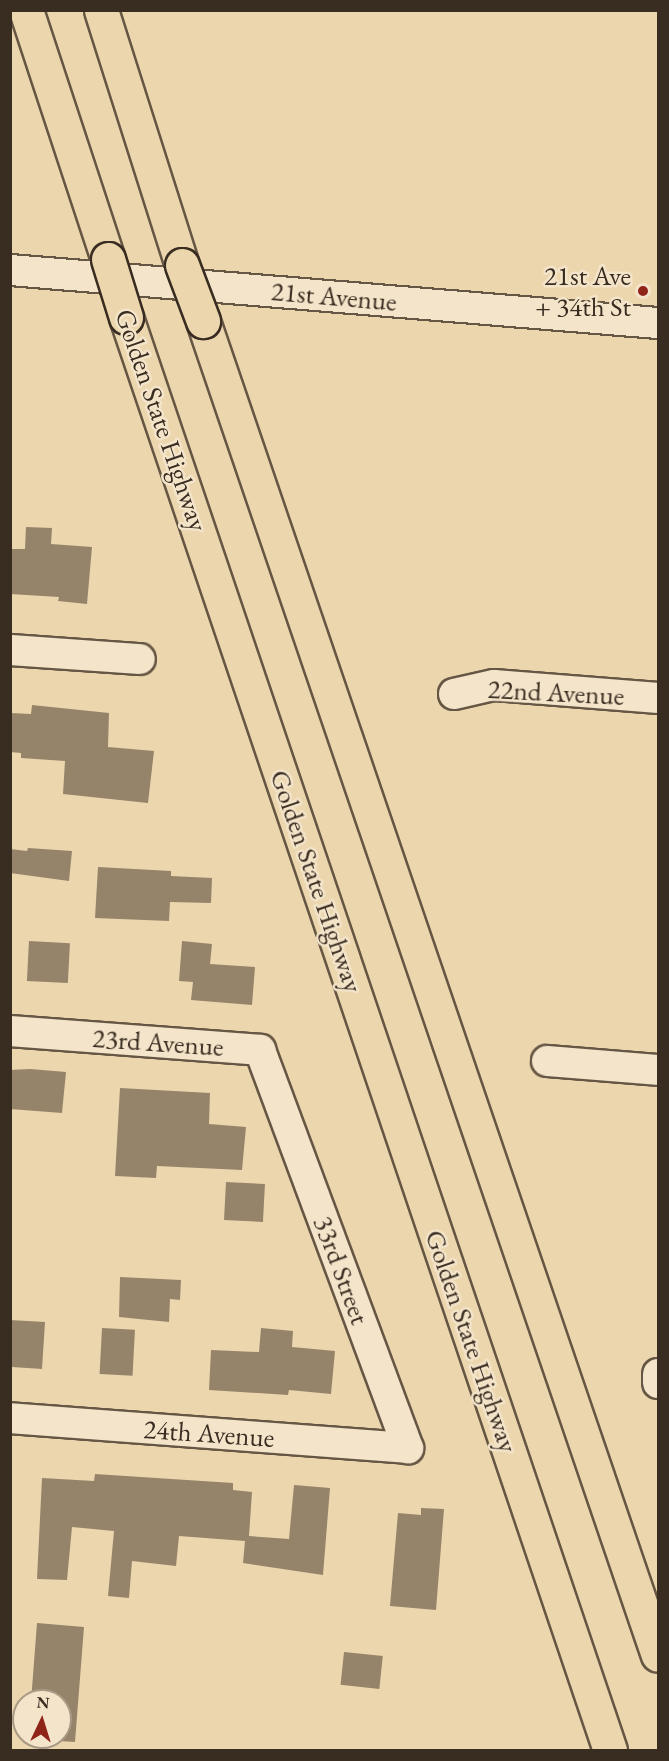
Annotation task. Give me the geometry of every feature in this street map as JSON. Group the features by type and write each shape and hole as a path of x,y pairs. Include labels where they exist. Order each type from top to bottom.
{"highway":[{"name":"Golden State Highway","path":"26,10 126,317 610,1750"},
{"path":"101,10 182,265 658,1655"}],"street":[{"name":"21st Avenue","path":"10,270 658,322"},
{"path":"10,650 140,659"},
{"name":"22nd Avenue","path":"454,694 494,685 658,698"},
{"name":"23rd Avenue","path":"10,1031 261,1050 276,1092"},
{"path":"547,1061 658,1070"},
{"name":"33rd Street","path":"276,1092 408,1448"},
{"path":"658,1374 658,1383"},
{"name":"24th Avenue","path":"10,1418 408,1448"}],"building":[{"path":"26,527 52,528 51,544 92,547 87,604 58,601 59,597 10,594 10,549 25,549"},
{"path":"32,705 109,713 108,747 154,751 148,803 63,794 65,761 21,758 21,753 10,752 10,713 31,714"},
{"path":"28,848 72,851 69,881 10,873 10,849 27,851"},
{"path":"98,867 171,871 171,876 212,878 211,903 170,902 169,921 95,918"},
{"path":"29,941 70,943 68,983 27,981"},
{"path":"182,941 212,944 210,964 255,967 252,1005 191,1000 193,982 179,981"},
{"path":"10,1070 66,1072 62,1113 10,1109"},
{"path":"120,1088 210,1093 209,1124 246,1127 242,1170 157,1166 156,1178 115,1176"},
{"path":"226,1182 265,1184 263,1222 224,1220"},
{"path":"120,1277 181,1280 180,1300 170,1299 169,1322 119,1317"},
{"path":"10,1320 45,1322 42,1369 12,1367"},
{"path":"102,1328 135,1330 133,1376 100,1374"},
{"path":"261,1328 293,1331 292,1347 335,1351 331,1394 289,1390 288,1395 209,1390 211,1350 259,1352"},
{"path":"95,1474 233,1483 233,1490 252,1492 249,1536 289,1539 294,1485 330,1488 323,1575 243,1563 245,1541 179,1536 176,1566 132,1561 129,1598 108,1596 114,1531 72,1527 67,1580 37,1579 42,1478 94,1481"},
{"path":"421,1508 444,1509 436,1610 390,1606 398,1513 421,1515"},
{"path":"37,1623 84,1627 75,1742 72,1742 72,1689 32,1689"},
{"path":"344,1652 383,1656 379,1689 341,1685"}],"place":[{"name":"21st Ave + 34th St","path":"643,291"}]}
